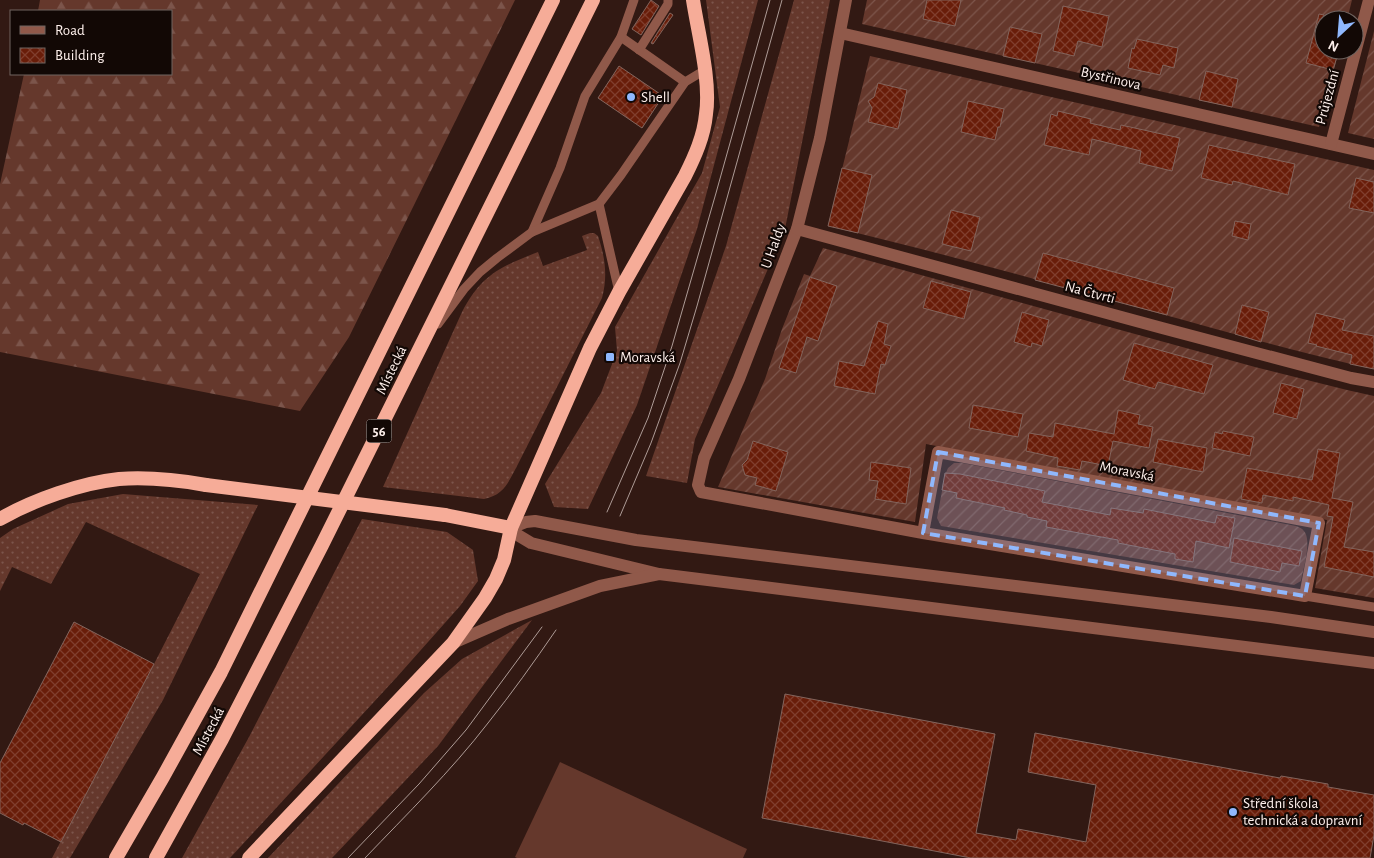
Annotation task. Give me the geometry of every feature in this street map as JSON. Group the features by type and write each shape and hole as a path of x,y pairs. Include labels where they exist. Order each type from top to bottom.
{"highway":[{"name":"Místecká","path":"116,858 221,672 553,0"},
{"name":"Místecká","path":"156,858 222,740 322,545 593,0"},
{"path":"249,858 454,642 496,579 504,560 511,528 590,348 693,160 703,129 707,94 705,70 693,0"},
{"path":"0,519 49,497 120,479 206,485 445,515 511,528"}],"street":[{"name":"U Haldy","path":"846,0 820,138 797,229 747,360 704,458 698,485 701,492 923,533"},
{"name":"Průjezdní","path":"1331,144 1369,0"},
{"name":"Bystřinova","path":"840,33 1374,154"},
{"name":"Na Čtvrti","path":"797,229 1172,331 1351,378 1374,382"},
{"name":"Moravská","path":"923,533 938,452 1319,523 1305,596"},
{"path":"1374,632 1252,615 646,541 535,522 526,522 511,528 516,534 531,543 659,574 1374,663"},
{"path":"923,533 1305,596"},
{"path":"454,642 532,610 600,586 659,574"}],"lane":[{"path":"532,232 560,168 585,96 621,37 634,0"},
{"path":"639,50 668,4 668,0"},
{"path":"621,37 685,82"},
{"path":"418,351 464,289 497,258 532,232 598,204 621,175 685,82 705,70"},
{"path":"598,204 619,292"},
{"path":"1305,596 1374,607"}],"highlighted area":[{"path":"938,452 1319,523 1305,596 923,533"}],"green space":[{"path":"40,0 515,0 349,337 300,411 0,352 0,184 24,75 172,75 172,10 38,10"},
{"path":"706,0 758,0 697,229 637,405 588,509 554,507 545,484 601,393 617,351 615,327 702,173 720,107"},
{"path":"794,0 830,0 785,229 695,439 687,483 646,476 726,246"},
{"path":"867,0 1352,0 1350,10 1314,10 1314,60 1336,60 1319,127 862,24"},
{"path":"1374,31 1374,139 1348,133"},
{"path":"870,56 1374,170 1374,369 1236,335 992,267 828,226"},
{"path":"590,233 598,236 604,259 605,282 602,298 504,488 496,495 484,499 383,487 462,312 477,289 493,273 513,262 538,252 543,266 587,250 582,236"},
{"path":"823,248 1255,367 1374,396 1374,598 1315,588 1327,520 926,444 915,522 718,487 765,379 804,274 810,276"},
{"path":"954,463 1297,526 1306,534 1307,540 1301,581 1294,585 941,526 937,518 945,475 948,468"},
{"path":"123,494 258,505 163,700 70,858 52,858 200,574 86,522 51,584 12,567 0,591 0,538 13,529 68,504"},
{"path":"362,519 447,532 473,550 478,581 460,606 396,678 230,858 182,858 249,737"},
{"path":"532,620 438,746 332,858 268,858 424,693 462,659"},
{"path":"560,762 747,849 743,858 515,857"}],"building":[{"path":"651,0 659,6 641,35 632,29"},
{"path":"927,0 961,0 955,26 923,19"},
{"path":"1063,6 1109,16 1102,47 1078,41 1074,56 1053,51"},
{"path":"670,13 673,15 653,44 651,43"},
{"path":"1010,27 1042,34 1035,63 1003,56"},
{"path":"1314,33 1314,60 1336,60 1333,70 1306,63"},
{"path":"1137,39 1178,48 1174,68 1163,65 1160,75 1128,68 1132,48 1134,49"},
{"name":"Shell","path":"619,66 663,96 642,128 598,98"},
{"path":"1206,71 1238,79 1232,107 1199,100"},
{"path":"878,83 907,90 898,129 868,122 872,108 868,101 874,97"},
{"path":"968,101 1004,109 995,140 961,132"},
{"path":"1058,111 1091,119 1090,123 1120,130 1121,125 1180,138 1172,171 1139,163 1141,151 1092,139 1089,155 1044,145 1051,114 1057,116"},
{"path":"1209,145 1295,164 1288,195 1233,181 1232,185 1201,178"},
{"path":"842,168 872,175 858,233 828,226"},
{"path":"1356,178 1374,182 1374,213 1349,208"},
{"path":"951,210 980,217 971,251 942,244"},
{"path":"1235,221 1251,224 1248,240 1232,236"},
{"path":"1043,253 1174,288 1167,315 1035,280"},
{"path":"810,277 837,286 818,341 807,337 796,373 779,368"},
{"path":"931,281 971,292 964,319 923,308"},
{"path":"1242,305 1269,312 1261,342 1235,334"},
{"path":"1022,312 1049,320 1042,346 1032,343 1031,347 1014,342"},
{"path":"1316,313 1345,320 1342,330 1374,336 1374,369 1350,364 1352,355 1308,343"},
{"path":"878,321 888,324 884,344 891,346 885,365 881,364 875,394 834,386 839,361 864,366"},
{"path":"1134,343 1213,365 1204,394 1158,382 1155,389 1123,380"},
{"path":"1281,383 1304,389 1297,419 1273,413"},
{"path":"973,405 1023,414 1018,437 969,428"},
{"path":"1118,410 1140,415 1138,424 1153,427 1149,448 1113,441 1108,466 1082,461 1080,470 1057,466 1058,458 1026,451 1029,433 1053,437 1055,423 1114,434"},
{"path":"1223,431 1254,437 1250,456 1212,448 1215,432 1222,434"},
{"path":"1158,439 1207,448 1203,472 1153,462"},
{"path":"753,441 788,452 776,491 755,485 757,478 745,475 742,465 747,460"},
{"path":"1318,449 1340,453 1332,498 1353,502 1344,547 1374,552 1374,577 1324,567 1333,517 1327,516 1329,505 1293,497 1293,501 1263,495 1262,503 1241,499 1247,468 1312,480"},
{"path":"871,462 911,468 906,504 875,499 878,481 869,480"},
{"path":"945,473 960,474 1045,491 1042,502 1110,515 1111,508 1143,513 1144,509 1215,523 1217,515 1235,518 1229,548 1196,541 1193,562 1175,559 1175,554 1118,543 1118,540 1046,527 1047,521 1004,510 1005,508 956,498 957,493 942,490"},
{"path":"1234,538 1302,551 1299,566 1282,563 1280,572 1230,562"},
{"path":"74,622 154,664 61,842 0,813 0,763"},
{"path":"785,694 995,734 976,833 1016,840 1018,829 1086,842 1096,785 1028,772 1035,733 1280,778 1281,776 1328,784 1328,787 1374,795 1374,835 1370,858 971,858 762,818"}],"tram line":[{"path":"607,512 648,418 672,346 770,0"},
{"path":"620,516 651,443 680,363 782,0"},
{"path":"348,858 419,784 466,730 542,627"},
{"path":"365,858 474,741 556,630"}],"place":[{"name":"Shell","path":"631,97"},
{"name":"Moravská","path":"610,357"},
{"name":"Střední škola technická a dopravní","path":"1233,812"}]}
